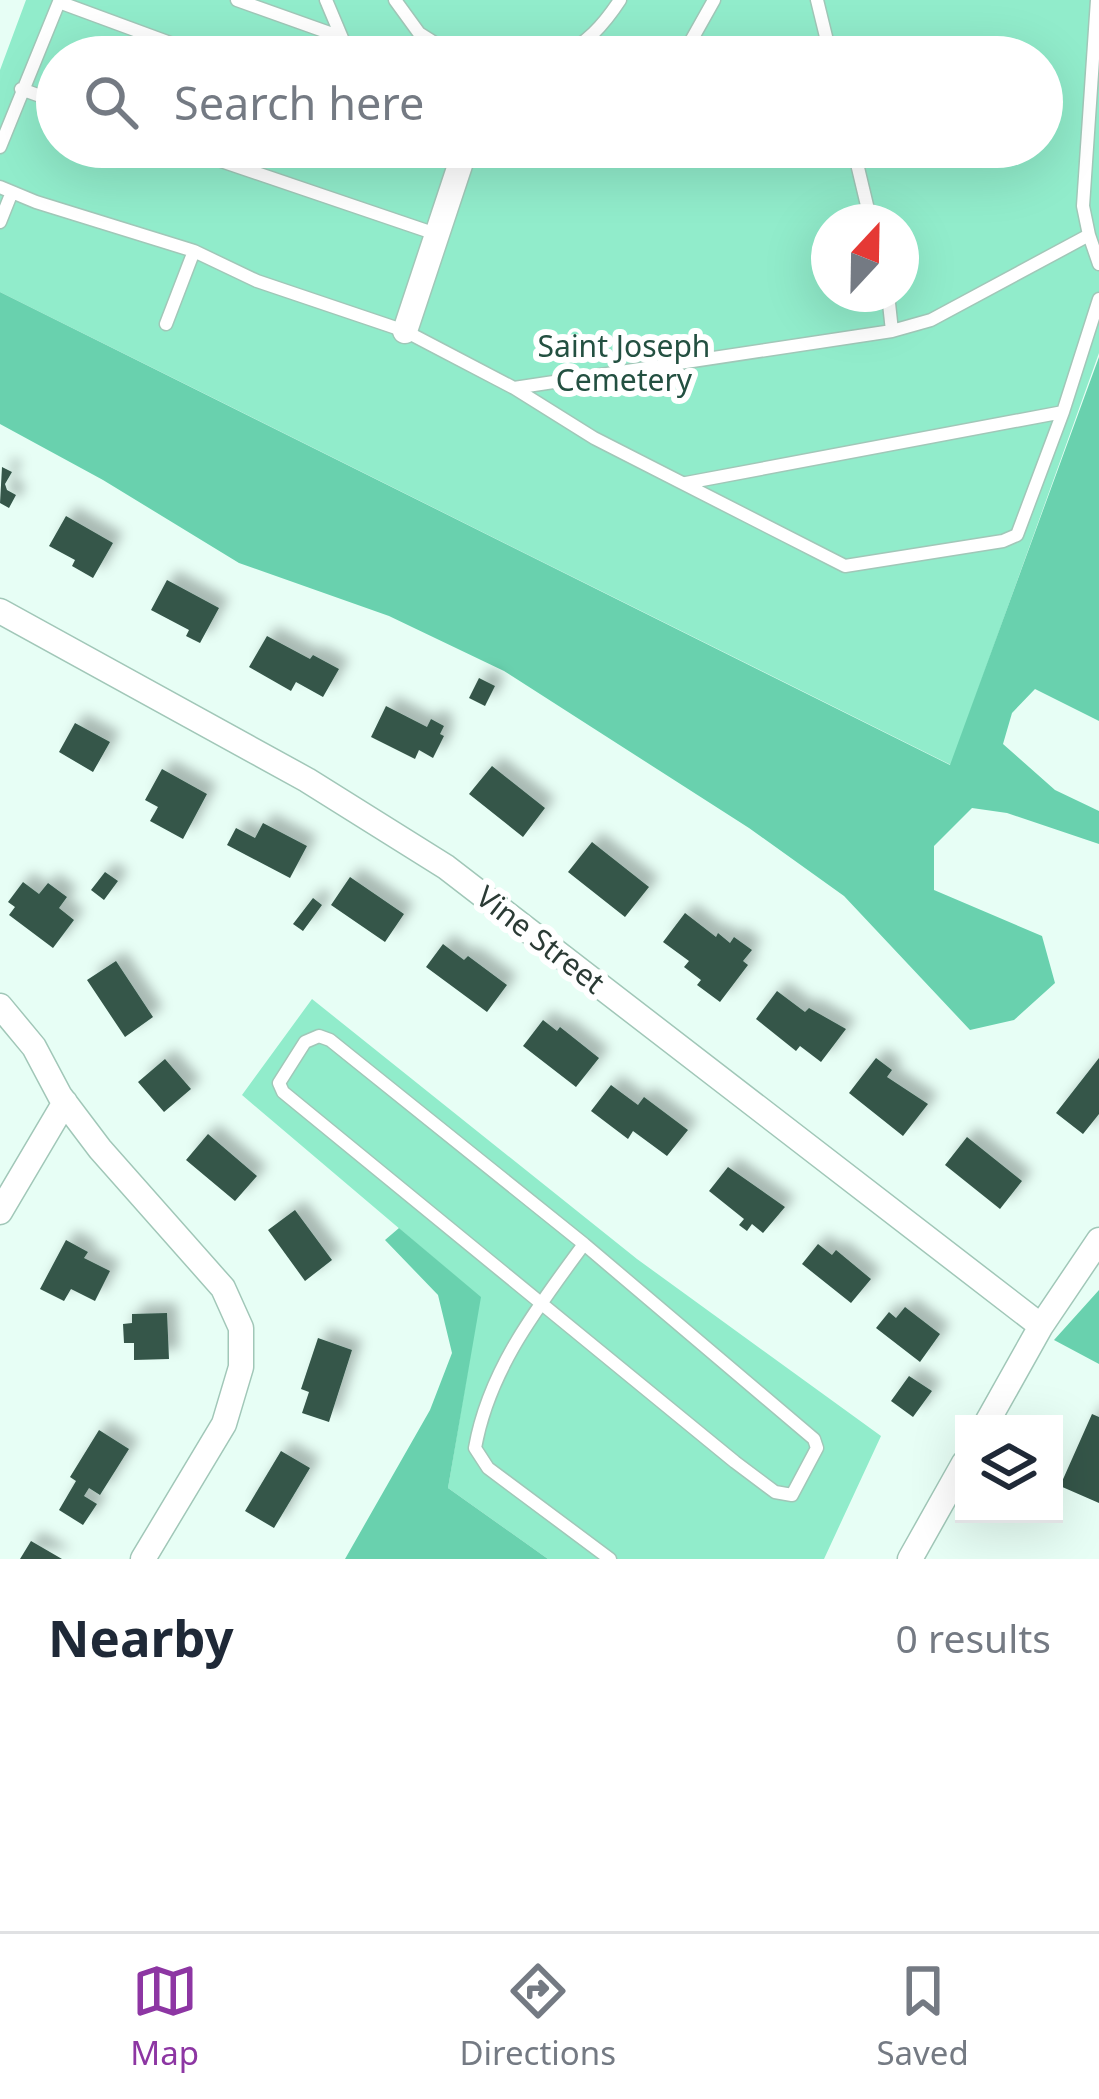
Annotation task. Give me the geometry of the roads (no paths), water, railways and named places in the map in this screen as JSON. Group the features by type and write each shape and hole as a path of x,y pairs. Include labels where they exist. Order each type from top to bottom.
{"street":[{"path":"405,331 459,168"},
{"name":"Vine Street","path":"0,611 307,780 446,867 1041,1326"},
{"path":"0,1006 34,1048 64,1102 140,1199 223,1288 243,1342 224,1424 143,1559"},
{"path":"0,1212 64,1102"},
{"path":"991,1415 1041,1326 1099,1240"},
{"path":"910,1559 955,1479"}],"lane":[{"path":"236,0 338,36"},
{"path":"326,0 338,36"},
{"path":"395,0 423,36"},
{"path":"590,36 620,0"},
{"path":"694,36 715,0"},
{"path":"817,0 826,36"},
{"path":"1097,0 1083,206 1099,264"},
{"path":"44,36 59,1 152,36"},
{"path":"0,147 36,54"},
{"path":"21,89 36,94"},
{"path":"242,168 436,234"},
{"path":"859,168 867,204"},
{"path":"0,222 6,190 194,251 257,280 405,331 514,388 594,438 845,566 1017,535 1099,299"},
{"path":"514,388 892,331 931,320 1089,235"},
{"path":"166,324 194,251"},
{"path":"890,312 892,331"},
{"path":"686,483 1063,412"},
{"path":"319,1036 330,1040 584,1244 814,1439 817,1448 792,1495 775,1492 735,1462 283,1092 279,1083 305,1042 319,1036"},
{"path":"584,1244 501,1366 482,1411 475,1448 488,1468 610,1559"}],"park label":[{"name":"Saint Joseph Cemetery","path":"624,362"}]}
